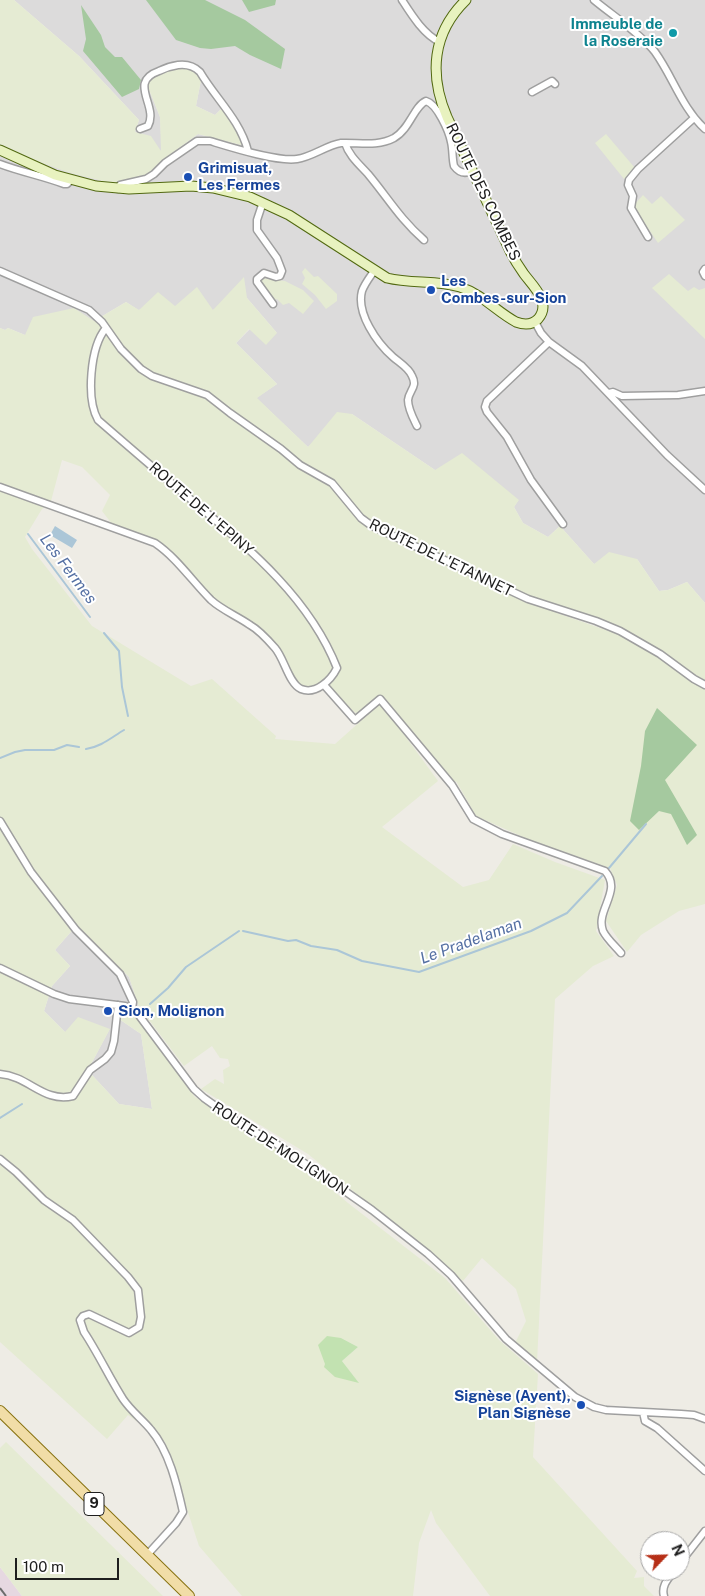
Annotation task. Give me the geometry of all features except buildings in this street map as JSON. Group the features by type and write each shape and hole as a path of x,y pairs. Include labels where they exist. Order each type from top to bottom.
{"main road":[{"name":"9","path":"0,1412 189,1596"}],"street":[{"path":"402,0 423,28 440,42"},
{"name":"ROUTE DES COMBES","path":"466,0 449,20 440,42 436,68 439,95 447,117 512,255 541,298 542,312 535,322"},
{"path":"594,0 645,41 653,50 694,118 705,129"},
{"path":"140,128 148,126 151,119 144,88 145,80 151,74 169,67 187,65 196,68 200,72 225,105 240,128 248,151"},
{"path":"532,92 552,81 555,84"},
{"path":"118,189 120,185 139,182 152,176 165,163 200,140 283,159 298,159 335,144 382,142 394,138 404,130 420,105 426,101 430,102 436,109 451,140 454,166 462,172 472,171"},
{"path":"648,237 631,208 633,196 628,185 629,180 694,118"},
{"path":"345,143 348,151 369,175 401,218 424,240"},
{"path":"0,150 71,180 118,189 173,186 202,187 231,192 263,202 294,218 387,278 403,282 460,287 474,293 516,322 528,324 535,322 549,342 582,366 677,464 705,490"},
{"path":"0,164 20,172 39,175 64,184 68,184 71,180"},
{"path":"263,202 256,220 257,230 277,258 282,271 280,276 264,273 257,279 257,282 273,304"},
{"path":"705,269 703,272 705,276"},
{"name":"ROUTE DE L'ETANNET","path":"0,271 89,310 97,316 121,349 141,370 152,376 207,395 300,465 332,483 361,518 372,526 528,599 620,631 660,654 705,685"},
{"path":"374,271 362,292 363,312 384,348 413,377 415,386 410,395 408,405 417,426"},
{"name":"ROUTE DE L'EPINY","path":"106,328 98,340 92,374 92,403 98,420 221,525 275,574 300,605 330,652 337,668 324,685"},
{"path":"549,342 487,401 485,408 508,437 531,480 563,524"},
{"path":"608,393 613,392 622,396 678,395 705,391"},
{"path":"0,487 155,543 164,550 212,601 252,626 276,648 291,679 299,688 308,691 324,685 355,720 380,699 452,785 473,819 502,834 605,871 610,878 612,888 602,920 602,926 607,938 621,953"},
{"path":"0,821 31,872 76,930 120,974 134,1002 132,1008 69,999 54,994 0,968"},
{"path":"0,1074 12,1076 53,1097 73,1096 90,1070 111,1052 118,1005"},
{"name":"ROUTE DE MOLIGNON","path":"132,1008 160,1041 194,1089 204,1098 242,1126 275,1143 330,1180 428,1254 451,1275 506,1339 575,1397 594,1407 606,1410 694,1415 705,1419"},
{"path":"0,1159 44,1200 73,1220 128,1277 138,1290 141,1317 139,1327 134,1331 129,1333 89,1314 83,1316 80,1320 84,1332 123,1399 135,1415 151,1429 159,1441 177,1482 183,1512 176,1523 147,1555"},
{"path":"643,1412 649,1424 657,1428 705,1471"},
{"path":"690,1551 705,1532"},
{"path":"664,1596 663,1590 667,1581"}],"shaded area":[{"path":"14,0 705,0 705,603 687,582 668,590 659,591 637,559 594,564 560,526 548,537 523,523 514,507 518,500 435,470 352,414 308,447 256,398 277,384 236,343 250,329 277,333 247,298 213,310 174,306 138,310 126,302 94,321 25,335 8,328 5,330 0,328 0,144 31,159 148,174 160,162 198,134 241,145 222,108 215,115 196,106 201,80 147,82 160,117 162,152 135,132 139,120 79,56"},
{"path":"77,925 129,977 139,1007 134,1013 119,1019 141,1034 152,1109 119,1104 92,1075 89,1068 109,1030 65,1032 44,1011 52,986 70,966 55,950"},
{"path":"0,1567 22,1596 0,1596"}],"green space":[{"path":"0,0 14,0 79,56 139,120 135,132 151,136 161,151 160,117 147,82 149,78 176,67 186,67 197,73 201,80 196,106 215,115 222,108 235,126 242,142 241,145 198,134 160,162 148,174 115,184 70,173 31,159 0,144"},
{"path":"146,0 205,0 245,20 285,49 281,69 235,46 211,49 200,48 176,40"},
{"path":"242,0 276,0 275,5 249,12"},
{"path":"81,5 101,35 105,47 115,57 122,57 141,80 139,89 122,97 83,51 86,39"},
{"path":"606,134 635,168 624,179 595,143"},
{"path":"643,195 652,204 661,196 685,220 658,243 633,206"},
{"path":"305,268 314,277 318,276 337,294 337,301 326,309 315,295 302,284 305,278 302,272"},
{"path":"669,274 688,291 694,287 699,290 705,288 705,339 652,288"},
{"path":"244,277 247,298 277,333 266,345 249,329 236,343 277,384 257,398 308,447 337,412 352,414 435,470 462,453 519,500 514,507 523,523 548,537 560,526 594,564 609,552 637,559 659,591 668,590 687,582 705,603 705,681 608,622 560,609 557,613 623,636 658,656 705,687 705,904 679,911 641,935 627,952 606,921 617,885 610,868 530,840 476,816 456,781 452,785 380,695 358,715 324,685 310,688 297,683 280,650 218,602 161,542 112,524 102,511 110,495 82,467 62,460 51,501 42,509 25,537 32,549 92,626 191,686 212,679 276,736 275,739 335,744 381,703 438,781 382,827 463,887 489,880 513,844 605,880 596,931 614,956 593,966 555,999 537,1362 515,1343 526,1321 516,1289 482,1258 463,1281 308,1154 201,1089 215,1079 224,1084 223,1070 230,1066 228,1059 220,1058 212,1046 184,1066 139,1007 129,977 77,925 55,950 70,966 52,986 44,1011 65,1032 78,1017 110,1029 89,1068 92,1075 119,1104 152,1109 141,1034 119,1019 134,1013 195,1097 303,1165 348,1203 445,1278 499,1340 538,1374 533,1457 637,1571 634,1578 640,1577 640,1581 644,1581 644,1586 654,1596 490,1596 436,1523 431,1510 419,1543 413,1596 242,1596 199,1546 165,1442 128,1415 107,1439 0,1342 0,328 5,330 8,328 25,335 33,317 74,308 94,321 126,302 139,310 158,292 175,306 197,287 213,310","holes":["341,1338 358,1347 342,1361 358,1382 340,1377 325,1364"]},
{"path":"262,278 285,281 303,290 314,301 303,314 289,303 283,305 277,299 273,301 259,281"},
{"path":"657,708 697,745 665,780 697,835 687,845 671,814 659,811 639,830 630,821 641,766 645,731"},
{"path":"327,1336 341,1338 358,1347 342,1361 359,1383 335,1377 324,1367 325,1364 318,1345"},
{"path":"6,1442 163,1596 22,1596 0,1567 0,1448"}],"water":[{"path":"55,526 77,540 72,548 50,535"}],"waterway":[{"name":"Les Fermes","path":"28,534 90,617"},
{"name":"Les Fermes","path":"104,633 119,651 122,687 128,716"},
{"name":"Les Fermes","path":"86,749 101,744 124,730"},
{"name":"Les Fermes","path":"0,758 25,750 54,750 67,745 79,747"},
{"name":"Le Pradelaman","path":"609,868 646,824"},
{"name":"Le Pradelaman","path":"243,931 288,941 296,940 311,946 337,950 362,961 419,972 531,931 567,913 602,876"},
{"name":"Le Pradelaman","path":"150,1004 168,988 186,967 239,931"},
{"name":"Le Pradelaman","path":"0,1118 22,1104"}],"railway":[{"path":"0,1588 6,1596"}],"place":[{"name":"Immeuble de la Roseraie","path":"673,33"},
{"name":"Grimisuat, Les Fermes","path":"188,177"},
{"name":"Les Combes-sur-Sion","path":"431,290"},
{"name":"Sion, Molignon","path":"108,1011"},
{"name":"Signèse (Ayent), Plan Signèse","path":"581,1405"}]}
